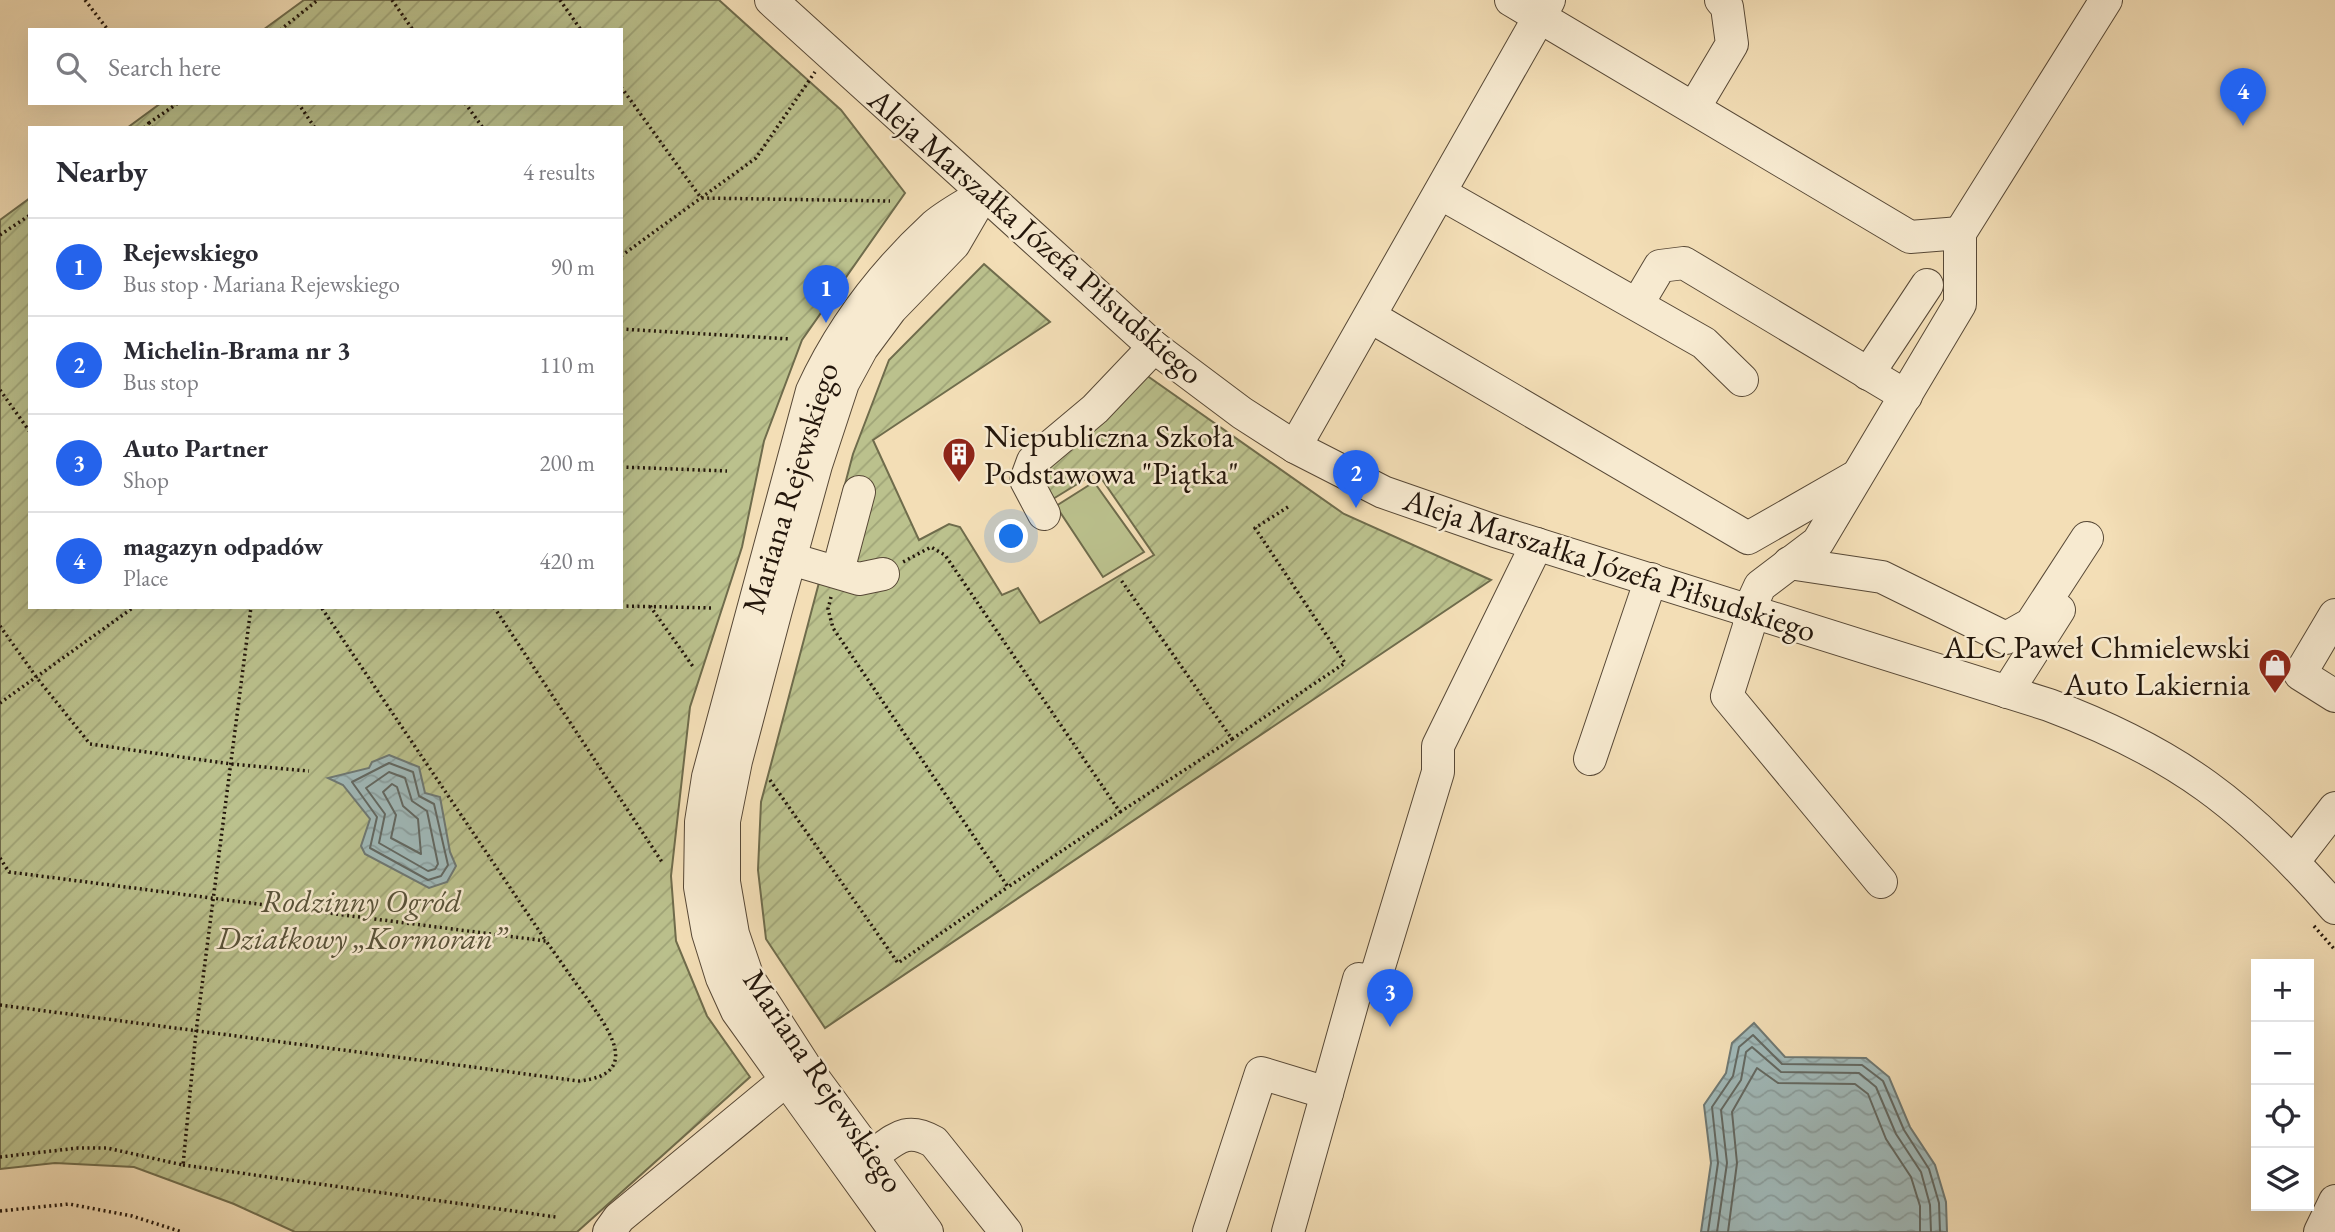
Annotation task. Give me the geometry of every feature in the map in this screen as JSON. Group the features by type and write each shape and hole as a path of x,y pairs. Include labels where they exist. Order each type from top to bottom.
{"street":[{"name":"Aleja Marszałka Józefa Piłsudskiego","path":"771,0 1154,347 1241,413 1295,447 1383,492 1536,544 2007,692 2112,729 2156,751 2236,807 2294,860 2322,914"},
{"path":"1511,0 1544,8 1694,108 1910,237 1960,233"},
{"path":"1694,108 1732,44 1727,7 1721,0"},
{"path":"1881,882 1727,696 1749,626 1749,610 1760,586 1818,541 1961,304 1960,233 2106,0"},
{"path":"1295,447 1544,8"},
{"path":"1440,193 1638,303 1704,343 1742,380"},
{"name":"Mariana Rejewskiego","path":"896,1232 795,1072 748,978 733,934 724,882 724,821 736,761 816,465 843,383 862,348 891,309 954,244 984,194"},
{"name":"Mariana Rejewskiego","path":"927,1232 873,1156 737,1011 708,933 700,887 701,822 708,777 803,424 828,357 862,306 935,225 984,194"},
{"path":"1638,303 1660,266 1684,263 1906,396"},
{"path":"1868,374 1927,285"},
{"path":"1371,317 1748,538 1858,475"},
{"path":"1044,514 1026,480 1033,461 1096,409 1154,347"},
{"path":"838,571 859,492"},
{"path":"1789,563 1882,577 2006,638 2031,624 2087,538"},
{"path":"1288,1232 1359,979 1374,983 1438,772 1430,745 1503,639 1536,544"},
{"path":"791,559 859,579 883,574"},
{"path":"1590,759 1651,579"},
{"path":"2007,692 2062,605"},
{"path":"2335,615 2300,674 2335,696"},
{"path":"2294,860 2332,817"},
{"path":"609,1232 619,1218 795,1072"},
{"path":"1209,1232 1261,1073 1327,1093"},
{"path":"873,1156 902,1135 919,1133 934,1142 1006,1232"},
{"path":"2320,1232 2335,1201"}],"path":[{"path":"85,0 106,28"},
{"path":"283,28 318,0"},
{"path":"391,0 412,28"},
{"path":"560,0 580,28"},
{"path":"623,255 756,158 828,53"},
{"path":"623,89 701,198"},
{"path":"151,126 176,105"},
{"path":"299,105 314,126"},
{"path":"466,105 482,126"},
{"path":"701,198 890,201"},
{"path":"0,235 28,216"},
{"path":"623,329 790,339"},
{"path":"0,390 28,429"},
{"path":"623,467 727,471"},
{"path":"769,780 898,963 1120,811 1345,663 1255,528 1288,507"},
{"path":"883,574 930,547 945,555 1120,811"},
{"path":"838,571 828,609 833,628 1008,887"},
{"path":"1121,580 1232,739"},
{"path":"623,606 713,608"},
{"path":"650,607 694,668"},
{"path":"0,703 131,609"},
{"path":"183,1165 196,1032 251,609"},
{"path":"0,1005 579,1081 595,1079 608,1073 615,1061 614,1037 322,609"},
{"path":"495,609 662,862"},
{"path":"0,626 37,678 90,744 231,764 309,771"},
{"path":"0,858 9,872 546,940"},
{"path":"2322,914 2335,950"},
{"path":"0,1157 78,1148 107,1149 183,1165 556,1217"},
{"path":"0,1211 69,1204 132,1216 182,1232"}],"green space":[{"name":"Rodzinny Ogród Działkowy „Kormoran”","path":"304,0 719,0 841,110 905,193 802,340 764,441 742,547 690,707 671,876 676,941 707,1016 750,1077 577,1232 295,1232 234,1204 134,1167 55,1163 0,1169 0,220 28,199 28,609 623,609 623,126 130,126 158,105 623,105 623,28 266,28"},
{"path":"984,264 1050,322 873,440 919,540 949,524 960,527 1002,595 1018,588 1040,623 1154,555 1097,472 1048,502 1032,478 1146,375 1344,514 1491,580 825,1028 766,939 758,870 761,802 853,454 889,360"},
{"path":"1094,482 1144,552 1103,577 1056,506"}],"water":[{"path":"389,755 419,767 425,793 440,797 450,852 456,866 447,882 429,888 365,854 361,846 370,819 343,785 328,778 369,768 372,762"},
{"path":"1754,1023 1785,1057 1866,1058 1889,1077 1910,1127 1935,1165 1946,1202 1947,1232 1701,1232 1711,1163 1704,1105 1726,1073 1732,1043"}],"place":[{"name":"magazyn odpadów","path":"2243,126"},
{"name":"Rejewskiego","path":"826,323"},
{"name":"Niepubliczna Szkoła Podstawowa \"Piątka\"","path":"959,484"},
{"name":"Michelin-Brama nr 3","path":"1356,508"},
{"name":"ALC Paweł Chmielewski Auto Lakiernia","path":"2275,695"},
{"name":"Auto Partner","path":"1390,1027"}]}
